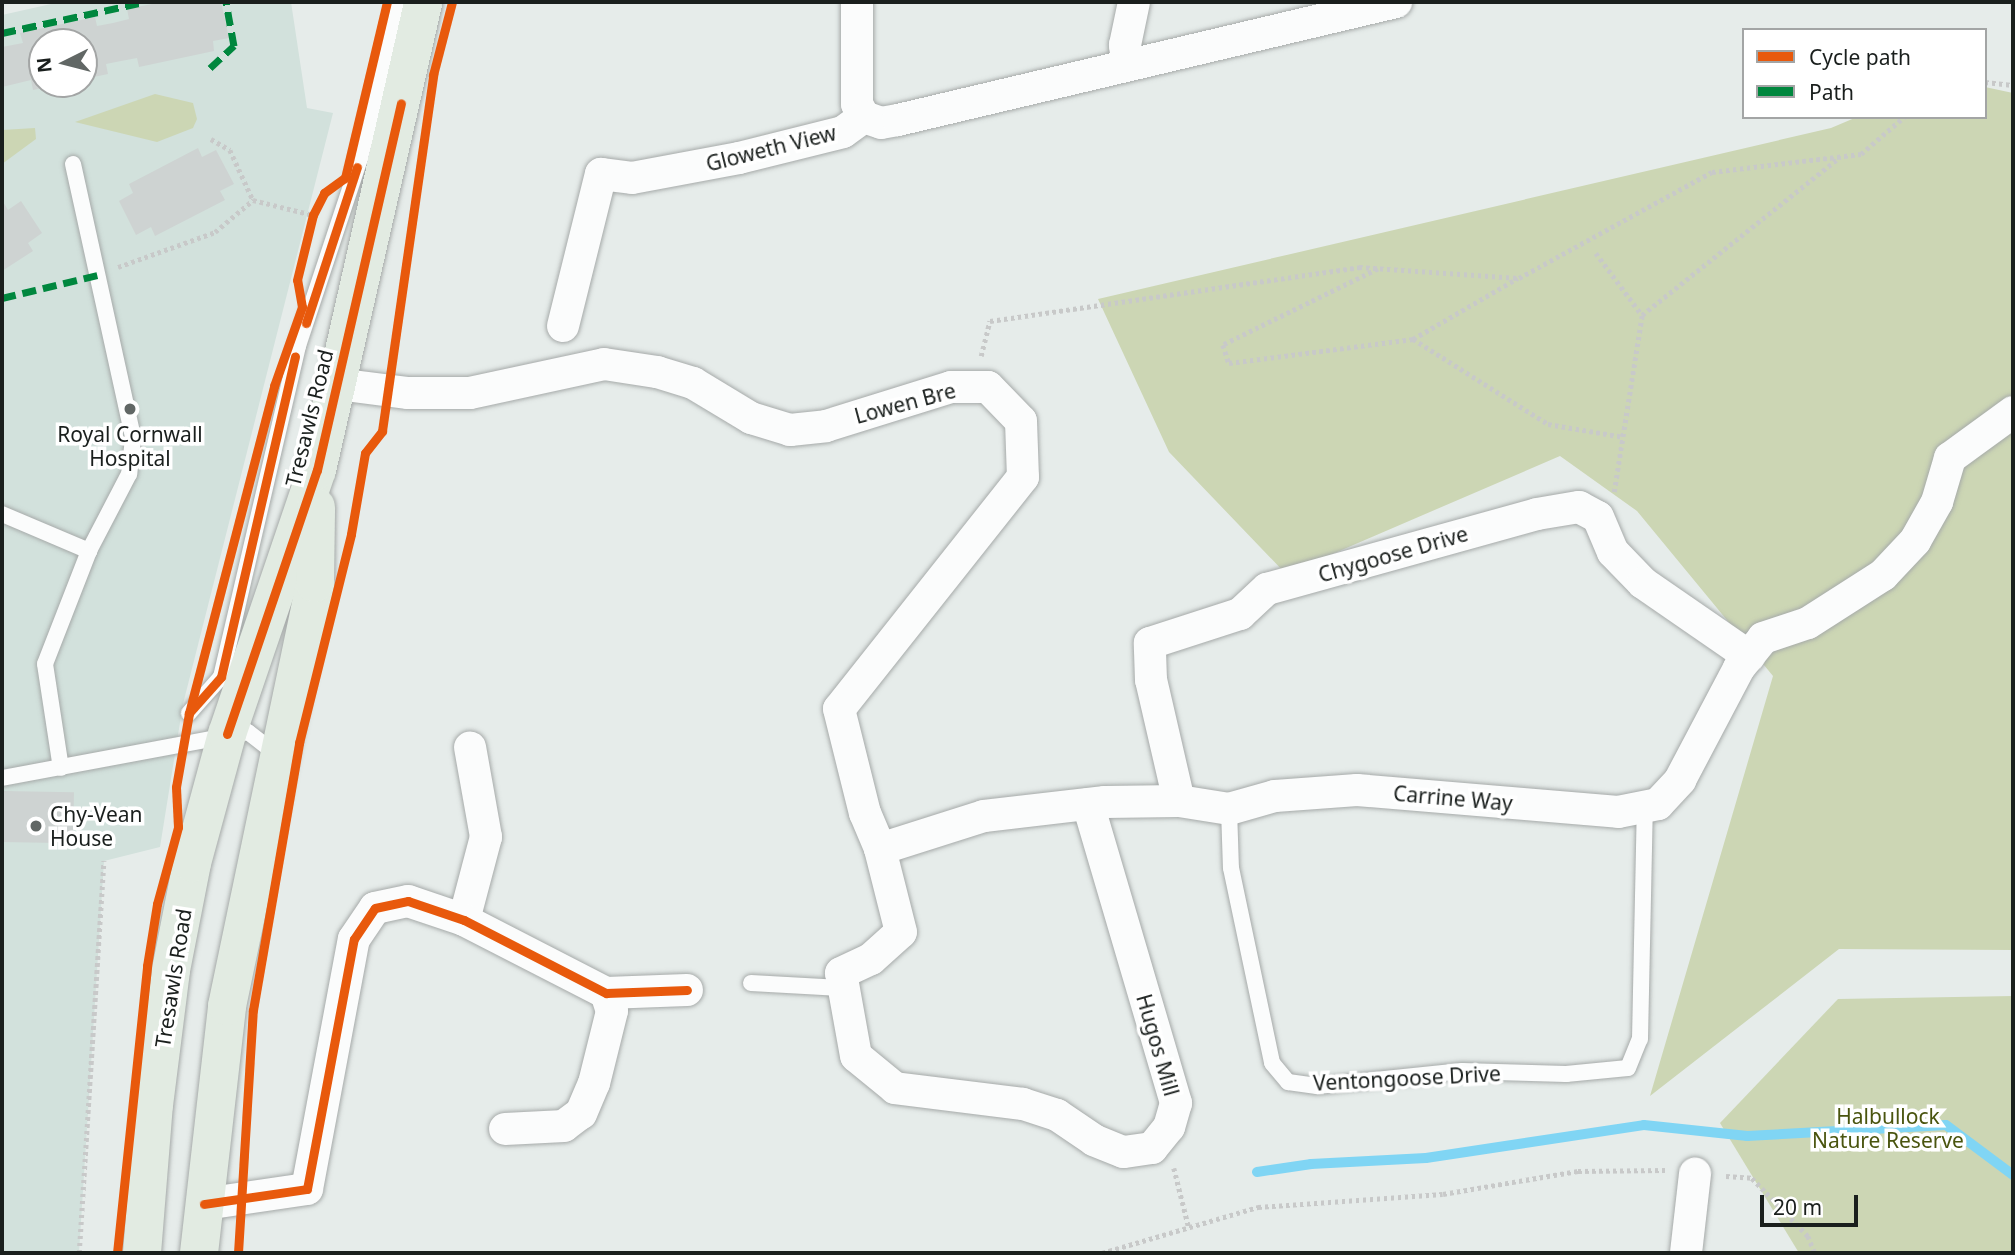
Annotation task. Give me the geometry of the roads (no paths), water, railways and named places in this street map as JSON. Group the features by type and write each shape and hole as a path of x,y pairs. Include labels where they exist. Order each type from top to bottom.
{"highway":[{"name":"Tresawls Road","path":"142,1253 154,1105 171,970 192,863 242,729 317,470 423,2"},
{"name":"Tresawls Road","path":"199,1253 227,1006 315,583 317,470"}],"street":[{"path":"857,2 857,104 864,117"},
{"path":"1128,65 1125,45 1134,2"},
{"name":"Gloweth View","path":"563,326 601,174 632,178 739,158 843,132 864,117 881,123 898,120 1396,2"},
{"name":"Lowen Bre","path":"337,384 408,393 470,393 604,364 657,372 693,383 751,418 790,430 826,425 951,387 988,387 1021,421 1023,477 839,709 865,813 880,849"},
{"name":"Carrine Way","path":"880,849 984,816 1088,804 1179,801 1230,809 1275,796 1357,790 1618,812 1658,804 1680,780 1748,656 1763,638 1818,617 1883,575 1920,532 1937,502 1950,458 2013,412"},
{"name":"Chygoose Drive","path":"1179,801 1151,680 1150,643 1240,614 1267,589 1537,514 1578,507 1598,517 1613,552 1643,583 1748,656"},
{"path":"464,919 486,837 470,747"},
{"name":"Hugos Mill","path":"841,988 856,1056 895,1088 1023,1104 1057,1115 1094,1140 1123,1152 1152,1148 1165,1131 1176,1103 1088,804"},
{"path":"841,988 841,973 872,959 901,932 880,849"},
{"path":"204,1204 307,1189 354,939 375,908 408,901 464,919 606,993 687,990"},
{"path":"505,1129 538,1131 564,1126 581,1113 594,1083 612,1010 606,993"},
{"path":"1686,1253 1695,1174"}],"lane":[{"path":"189,713 221,677 298,346 360,158 400,2"},
{"path":"61,768 46,664 89,551 133,463 133,438 73,164"},
{"path":"2,514 89,551"},
{"path":"259,695 283,609 315,583"},
{"path":"2,778 128,758 242,729 277,756"},
{"name":"Ventongoose Drive","path":"1230,809 1231,869 1272,1063 1288,1082 1317,1086 1462,1071 1566,1074 1628,1068 1640,1039 1645,806"},
{"path":"751,983 841,988"}],"waterway":[{"path":"1257,1172 1311,1164 1426,1158 1644,1125 1747,1136 1946,1125 2013,1175"}],"place":[{"name":"Royal Cornwall Hospital","path":"130,409"},
{"name":"Chy-Vean House","path":"36,826"}],"park label":[{"name":"Halbullock Nature Reserve","path":"1888,1128"}]}
